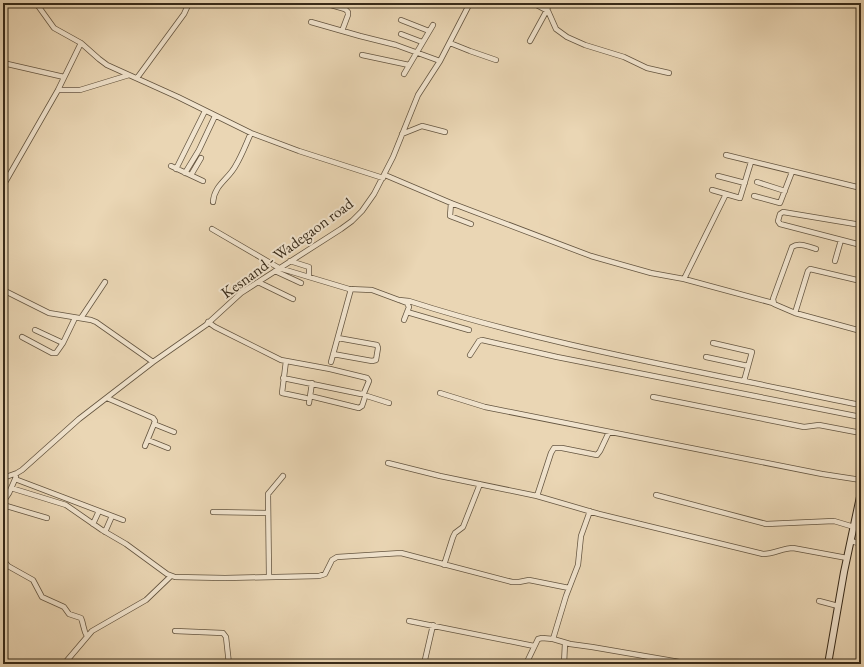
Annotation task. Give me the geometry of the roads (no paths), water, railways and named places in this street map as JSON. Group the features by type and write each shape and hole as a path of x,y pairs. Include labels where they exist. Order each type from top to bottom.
{"main road":[{"path":"828,664 847,558 861,492"}],"street":[{"path":"36,3 54,28 81,43 103,62 251,133 299,151 384,176 591,256 651,273 684,279 773,303 775,306 795,313 861,331"},
{"path":"137,78 184,14 189,3"},
{"path":"324,3 345,9 348,12 342,32"},
{"name":"Kesnand - Wadegaon road","path":"3,478 17,473 79,419 208,322 241,293 352,221 368,204 384,176 418,95 440,61 470,3"},
{"path":"533,3 547,10 556,29 567,37 585,45 624,57 647,68 669,73"},
{"path":"530,41 547,10 549,3"},
{"path":"401,20 429,31"},
{"path":"311,22 342,32 396,45 440,61"},
{"path":"404,74 433,25"},
{"path":"401,34 422,42"},
{"path":"3,186 58,90 81,43"},
{"path":"450,43 470,52 496,60"},
{"path":"362,55 409,65"},
{"path":"3,62 64,77"},
{"path":"58,90 80,90 129,75"},
{"path":"176,169 205,110"},
{"path":"185,173 199,150 215,116"},
{"path":"402,134 422,126 445,132"},
{"path":"213,202 218,187 236,166 251,133"},
{"path":"726,155 861,188"},
{"path":"191,176 201,158"},
{"path":"712,190 740,198 751,162"},
{"path":"171,166 203,181"},
{"path":"754,196 778,203 780,202 792,172"},
{"path":"718,176 745,183"},
{"path":"757,182 785,191"},
{"path":"684,279 726,194"},
{"path":"451,203 450,216 471,224"},
{"path":"861,225 783,212 780,214 778,221 779,224 861,245"},
{"path":"212,229 277,270 301,283"},
{"path":"835,261 841,240"},
{"path":"773,303 792,247 799,245 816,249"},
{"path":"290,261 309,267 309,277"},
{"path":"795,313 808,271 810,269 861,281"},
{"path":"277,270 351,289 372,290 399,300 408,304 404,320"},
{"path":"81,318 105,282"},
{"path":"258,282 293,299"},
{"path":"331,362 351,289"},
{"path":"3,290 49,313 96,322 153,362"},
{"path":"399,300 406,300 480,323 539,338 861,405"},
{"path":"407,312 469,330"},
{"path":"22,337 52,353 56,353 63,343 75,318"},
{"path":"208,322 215,328 286,361 330,369 367,378 369,381 362,406 359,408 282,393 286,361"},
{"path":"35,330 63,343"},
{"path":"333,354 372,361 376,360 377,345 338,338"},
{"path":"470,355 479,341 482,340 557,357 861,417"},
{"path":"713,343 752,352 744,381"},
{"path":"706,357 748,366"},
{"path":"283,378 365,395 389,403"},
{"path":"309,403 308,397 312,383"},
{"path":"440,393 485,407 822,474 861,480"},
{"path":"653,397 804,427 819,425 861,433"},
{"path":"107,398 153,418 155,421 145,446"},
{"path":"154,424 174,432"},
{"path":"537,496 551,452 554,448 562,448 597,455 609,432"},
{"path":"148,440 168,448"},
{"path":"388,463 537,496 590,511 763,554 769,554 788,548 847,558"},
{"path":"3,502 17,473"},
{"path":"269,577 268,494 283,476"},
{"path":"15,479 123,520"},
{"path":"444,564 453,537 455,533 463,527 480,484"},
{"path":"11,488 64,505 126,544 171,576 225,578 319,576 325,574 332,560 337,558 397,553 512,582 529,580 569,588"},
{"path":"656,495 766,524 834,521 854,527"},
{"path":"64,505 66,498"},
{"path":"3,505 47,518"},
{"path":"93,524 99,511"},
{"path":"552,639 578,565 580,539 590,511"},
{"path":"213,512 268,513"},
{"path":"105,532 112,516"},
{"path":"851,541 861,544"},
{"path":"3,560 8,566 33,580 42,597 64,607 69,614 81,618 84,625 84,630 88,636"},
{"path":"64,664 96,628 146,600 171,576"},
{"path":"819,601 838,606"},
{"path":"409,621 534,646"},
{"path":"424,664 433,626"},
{"path":"175,631 223,633 226,637 229,664"},
{"path":"526,664 534,646 540,638 691,664"},
{"path":"564,664 565,643"}]}
